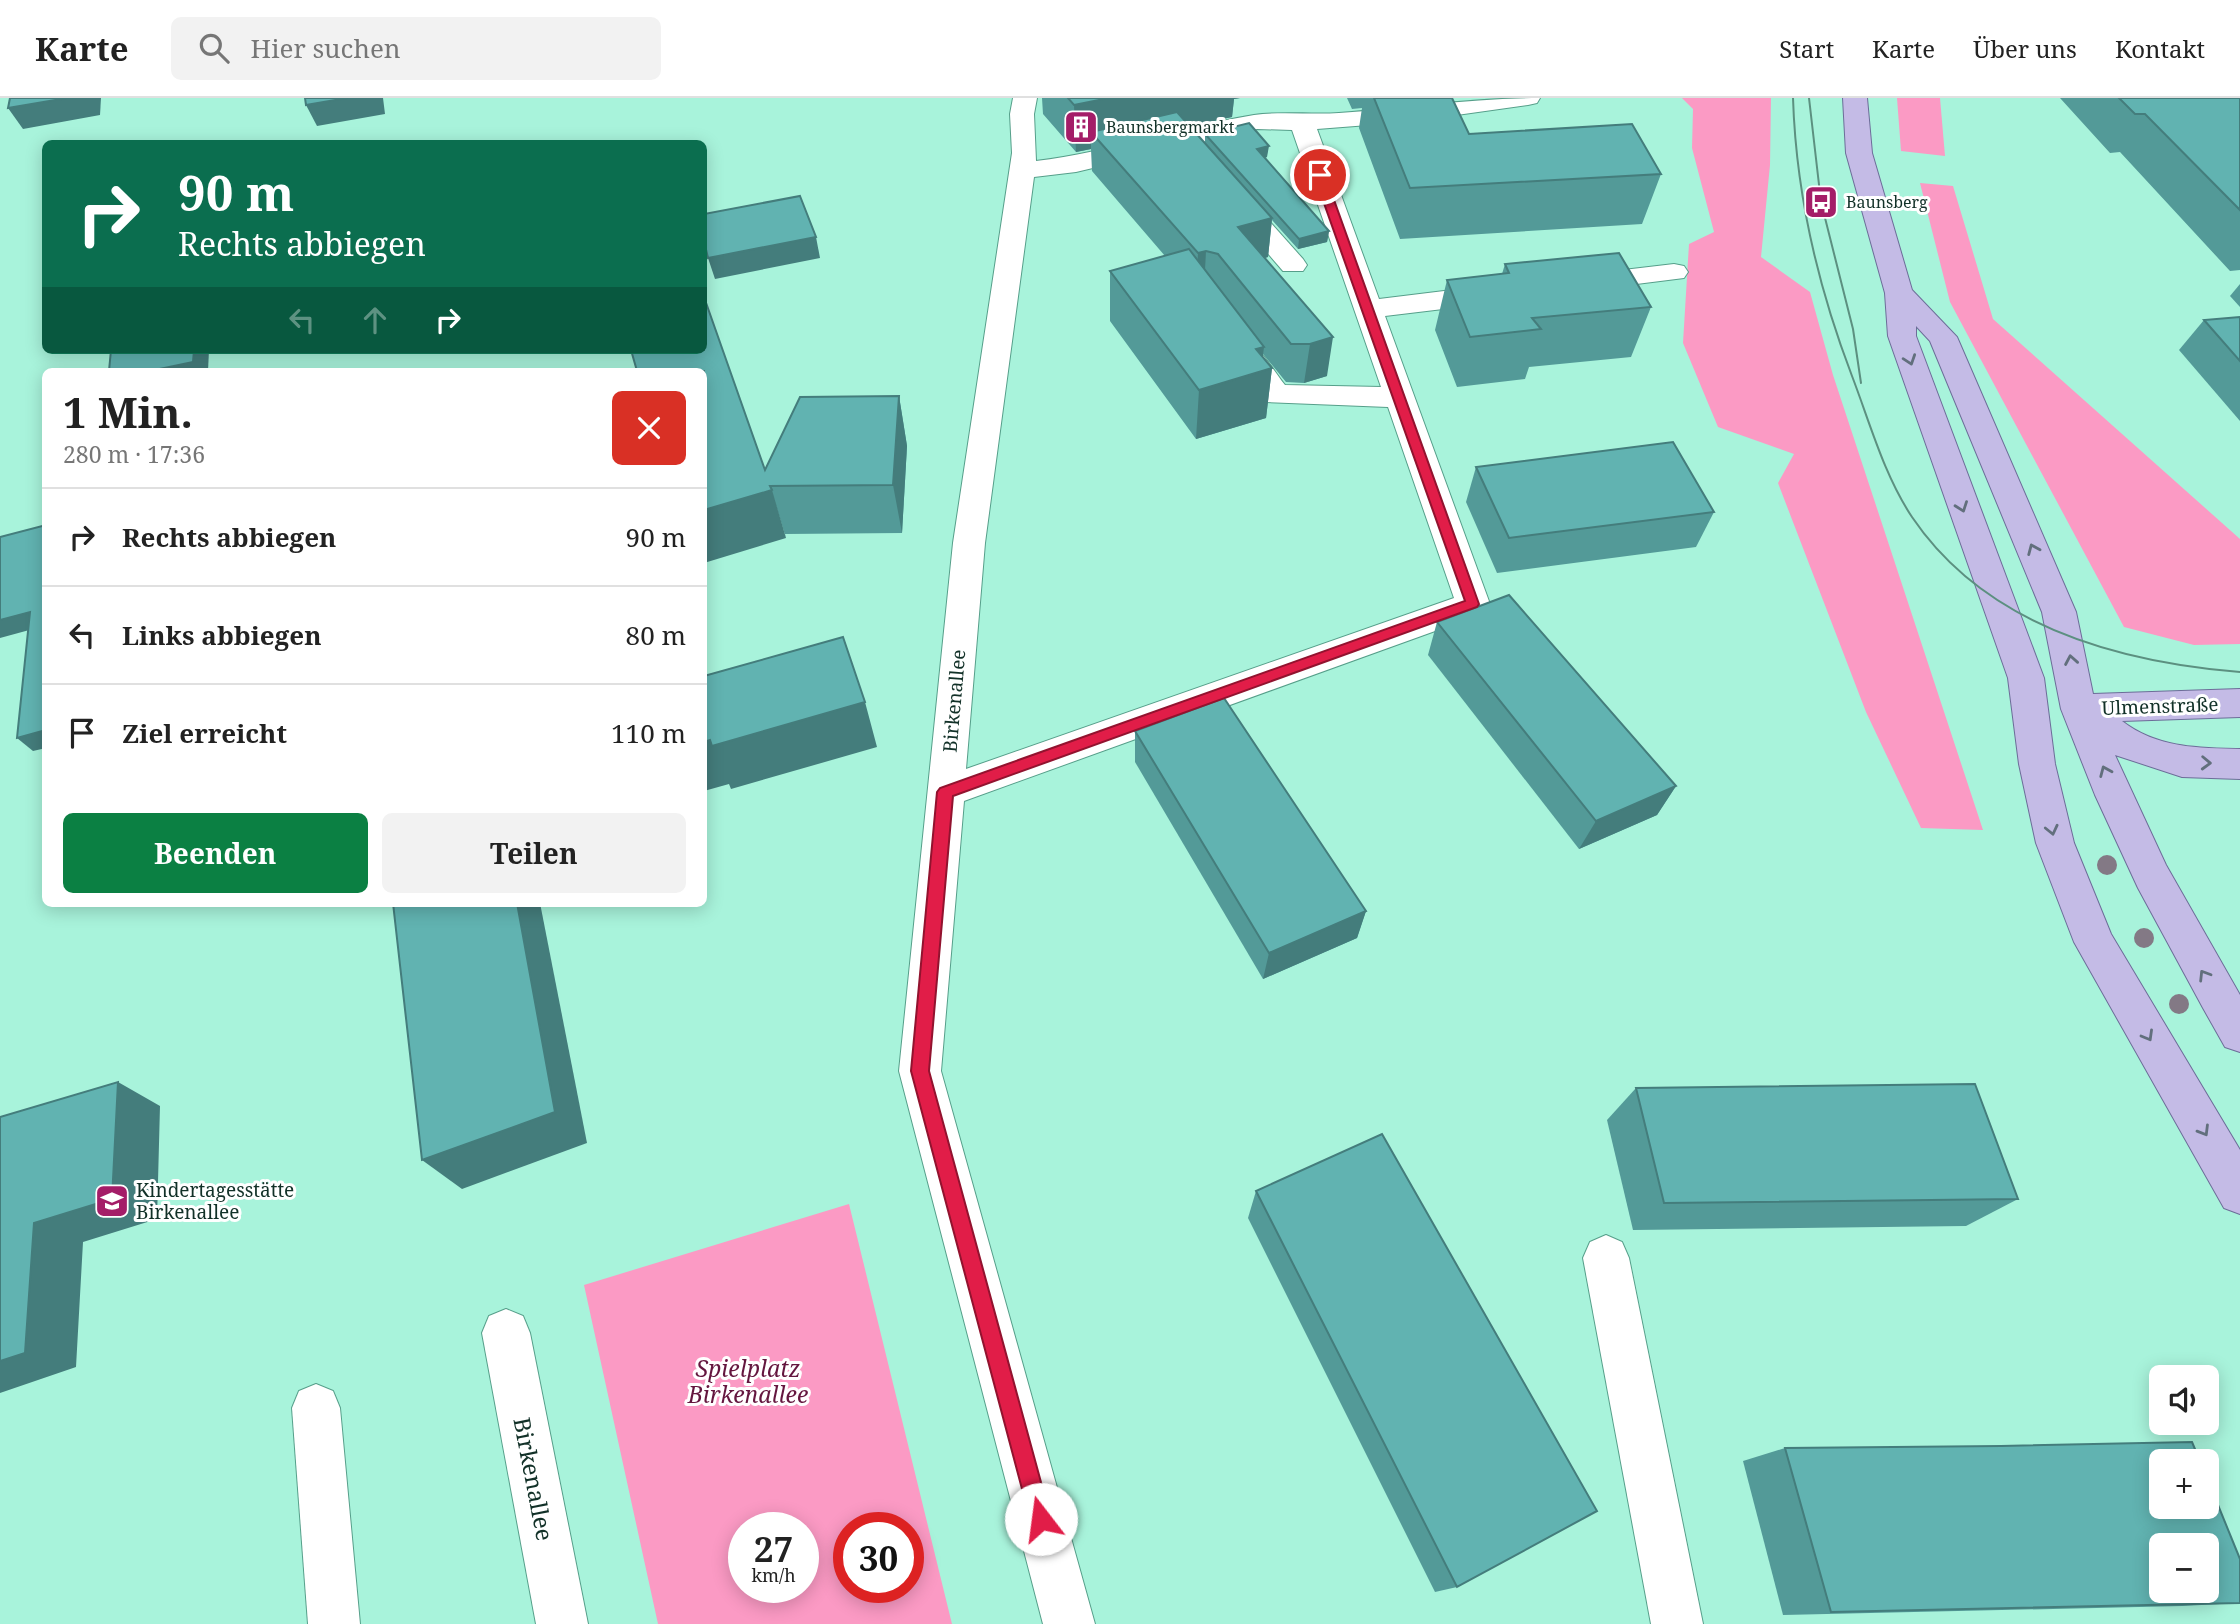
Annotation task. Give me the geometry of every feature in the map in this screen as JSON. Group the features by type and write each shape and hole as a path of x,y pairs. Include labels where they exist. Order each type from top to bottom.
{"main road":[{"path":"1856,98 1859,153 1899,293 1902,336 2025,678 2037,764 2055,843 2094,942 2240,1192"},
{"path":"1899,293 1943,337 2059,612 2067,635 2079,709 2135,841 2192,954 2240,1033"},
{"name":"Ulmenstraße","path":"2025,678 2079,709 2126,744 2182,762 2240,764"},
{"name":"Ulmenstraße","path":"2079,709 2240,702"},
{"name":"Ulmenstraße","path":"2037,764 2079,709"}],"street":[{"name":"Birkenallee","path":"1026,98 1022,171 968,543 920,1071 1069,1624"},
{"path":"1335,98 1354,119"},
{"path":"1022,171 1076,164 1199,157 1257,122 1302,123 1354,119 1490,105 1528,98"},
{"path":"945,792 1472,604 1302,123"},
{"path":"1199,157 1293,265"},
{"path":"1559,286 1674,272"},
{"path":"1367,309 1517,291"},
{"path":"1220,321 1277,395 1399,397"},
{"path":"1606,1258 1677,1624"},
{"name":"Birkenallee","path":"506,1333 562,1624"},
{"path":"317,1408 334,1624"}],"green space":[{"path":"1682,98 1771,98 1770,165 1761,257 1810,292 1833,375 1983,830 1921,828 1866,712 1778,483 1794,454 1718,427 1683,343 1689,244 1714,232 1692,148 1693,109"},
{"path":"1897,98 1940,98 1945,156 1901,151"},
{"path":"1920,183 1953,186 1993,319 2240,539 2240,644 2194,645 2124,627 1950,302"},
{"name":"Spielplatz Birkenallee","path":"849,1204 952,1624 658,1624 584,1285"}],"building":[{"path":"10,98 67,98 8,108"},
{"path":"305,98 347,98 306,105"},
{"path":"1068,98 1109,98 1074,105"},
{"path":"1374,98 1452,98 1469,134 1632,124 1661,174 1410,188"},
{"path":"2119,98 2240,98 2240,210 2145,114 2135,114"},
{"path":"1177,112 1272,218 1238,227 1333,337 1310,344 1291,344 1218,254 1206,251 1198,253 1091,132"},
{"path":"1249,123 1269,146 1257,149 1329,231 1299,239 1205,134"},
{"path":"800,196 816,237 708,258 707,213"},
{"path":"1189,249 1264,347 1256,349 1272,368 1199,390 1110,271"},
{"path":"1619,253 1651,307 1532,318 1541,329 1470,337 1447,280 1509,273 1505,264"},
{"path":"707,306 765,470 800,397 899,396 893,485 770,486 772,490 707,509 707,368 636,368 632,354 707,354"},
{"path":"2240,317 2240,361 2204,320"},
{"path":"111,354 194,354 193,362 164,368 109,368"},
{"path":"1673,442 1714,512 1509,538 1476,467"},
{"path":"42,526 42,731 17,738 30,612 0,620 0,537"},
{"path":"1509,595 1676,786 1596,821 1437,622"},
{"path":"843,637 865,702 712,746 710,740 707,741 707,675"},
{"path":"1224,698 1366,911 1269,953 1135,731"},
{"path":"393,907 518,907 555,1112 422,1160"},
{"path":"118,1082 112,1199 34,1223 25,1353 0,1361 0,1117"},
{"path":"1975,1084 2018,1199 1664,1203 1636,1088"},
{"path":"1382,1134 1597,1511 1457,1587 1256,1191"},
{"path":"2192,1442 2195,1449 2149,1449 2149,1519 2219,1519 2219,1507 2240,1559 2240,1603 1831,1612 1785,1448"}],"tram line":[{"path":"1793,98 1804,205 1819,274 1878,448 1893,484 1912,517 1942,554 1977,585 2015,611 2057,631 2101,647 2147,659 2240,672"},
{"path":"1809,98 1821,202 1853,329 1861,383"}],"place":[{"name":"Baunsbergmarkt","path":"1081,127"},
{"name":"Baunsberg","path":"1821,202"},
{"name":"Kindertagesstätte Birkenallee","path":"112,1201"}],"route":[{"path":"1041,1519 920,1071 945,792 1472,604 1320,175"}]}
